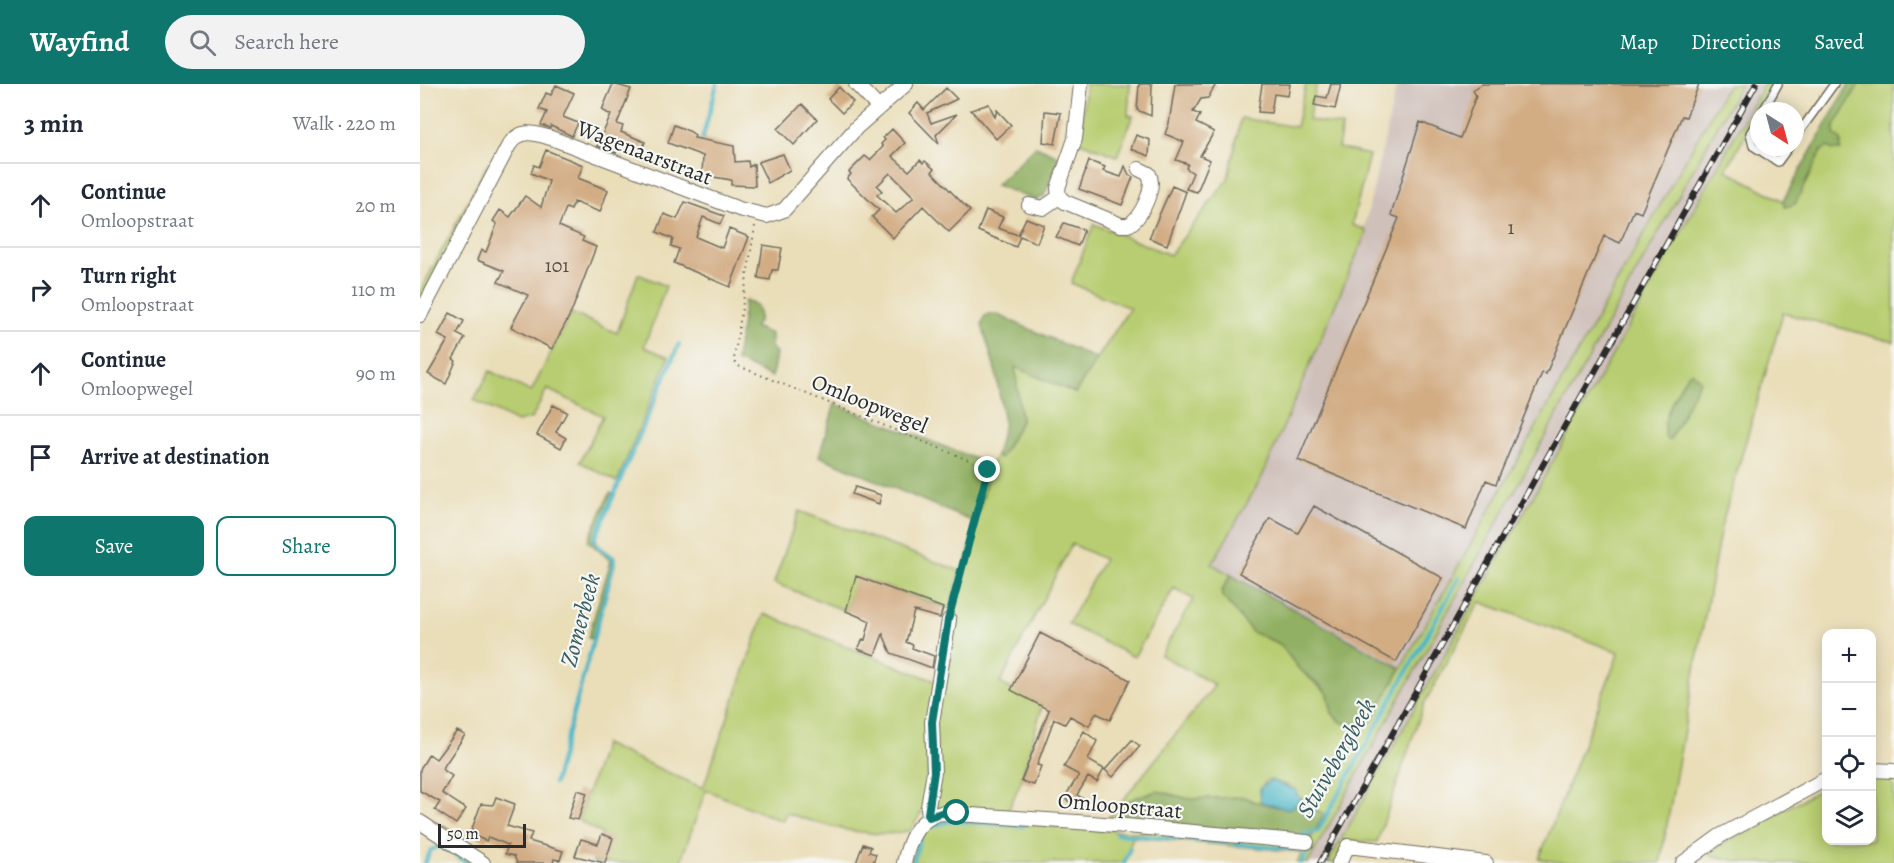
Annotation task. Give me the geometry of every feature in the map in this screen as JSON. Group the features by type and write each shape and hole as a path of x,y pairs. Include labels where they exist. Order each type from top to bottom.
{"street":[{"path":"856,84 878,107"},
{"name":"Wagenaarstraat","path":"420,315 509,145 516,136 524,133 551,138 674,186 757,214 776,215 791,205 857,127 906,84"},
{"path":"1081,84 1075,139 1058,188 1059,197 1067,204 1121,225 1128,225 1138,217 1152,181 1147,173 1139,169"},
{"path":"1029,205 1043,208 1059,197"},
{"path":"904,863 915,831 929,817 928,807 934,772 932,722 948,620"},
{"path":"1876,770 1894,771"},
{"path":"1683,863 1720,836 1822,782"},
{"name":"Omloopstraat","path":"929,817 941,813 957,813 1307,842"},
{"path":"420,822 483,863"},
{"path":"1339,863 1348,846 1486,863"}],"lane":[{"path":"1768,102 1778,84"},
{"path":"1804,126 1834,84"},
{"path":"1769,156 1779,162 1783,156"}],"path":[{"name":"Omloopwegel","path":"757,214 734,359 736,365 845,412 988,468 948,620"}],"shaded area":[{"path":"1397,84 1728,84 1401,668 1212,565 1262,477 1366,234 1364,229"},
{"path":"1739,84 1767,84 1757,102 1750,102 1750,114 1328,863 1304,863"}],"green space":[{"path":"1086,84 1130,84 1128,115 1133,116 1117,156 1080,142"},
{"path":"1306,84 1317,84 1308,120 1342,126 1338,148 1369,155 1352,225 1364,229 1366,233 1262,477 1212,564 1231,575 1221,592 1252,632 1280,644 1299,669 1328,694 1332,713 1337,719 1344,723 1355,724 1363,720 1371,722 1728,84 1741,84 1308,863 1297,863 1302,852 1133,837 1123,863 909,863 918,833 938,818 1134,832 1324,814 1313,809 1302,798 1299,799 1291,787 1267,780 1260,789 1261,802 1244,797 1189,799 1157,791 1129,800 1119,821 1107,820 1215,685 1161,655 1193,599 1174,588 1134,657 1068,624 1104,559 1072,544 1000,683 1042,706 1021,781 1008,811 937,810 933,805 934,726 955,605 991,465 996,456 1001,457 1021,421 1015,366 1075,393 1130,308 1071,283 1094,224 1170,255 1228,179 1241,118 1296,127"},
{"path":"1764,84 1774,84 1764,102 1754,102"},
{"path":"1849,84 1894,84 1894,342 1783,313 1721,527 1660,863 1564,863 1539,859 1619,652 1480,602 1424,704 1377,842 1346,841 1337,863 1328,863 1750,109 1750,127 1726,170 1783,201"},
{"path":"1849,84 1859,84 1834,128 1834,134 1841,140 1841,150 1828,147 1822,150 1795,204 1785,207 1783,201"},
{"path":"1036,146 1060,157 1044,196 1035,200 996,185"},
{"path":"486,167 491,169 420,306 420,292"},
{"path":"638,274 666,286 644,347 669,357 617,482 580,462 603,416 547,389 532,418 517,422 474,400 490,371 531,392 571,313 617,333"},
{"path":"745,300 757,306 759,312 758,322 754,327 771,334 771,347 776,353 772,377 736,361"},
{"path":"988,314 996,314 1097,359 1075,393 1015,367 1021,421 1000,458 996,456 1004,423 996,373 982,325 984,317"},
{"path":"1692,371 1700,380 1670,440 1667,440 1665,425 1670,407 1687,375"},
{"path":"835,404 991,465 976,523 819,456"},
{"path":"610,493 614,495 593,541 613,558 615,563 592,639 588,638 611,561 588,541"},
{"path":"799,511 960,571 950,609 857,577 846,611 774,583"},
{"path":"1231,575 1401,668 1371,722 1363,720 1355,724 1343,723 1337,719 1332,713 1328,694 1299,669 1280,644 1252,632 1222,596 1221,592"},
{"path":"764,614 935,681 926,804 911,830 896,833 864,833 832,827 786,813 782,821 706,790 680,863 593,863 602,834 578,820 604,744 703,788"},
{"path":"1876,777 1894,778 1894,863 1748,863 1709,855 1721,845 1822,788 1822,845 1876,845"},
{"path":"1157,791 1189,799 1244,797 1255,802 1287,809 1302,798 1310,803 1313,809 1325,814 1311,838 1119,821 1126,805 1133,798"}],"water":[{"path":"1271,780 1296,790 1299,799 1297,805 1287,809 1261,802 1260,789"}],"building":[{"path":"613,84 631,89 617,124 623,126 621,132 645,142 641,153 619,145 616,153 597,146 611,115 602,110"},
{"path":"1139,84 1152,84 1151,116 1137,110"},
{"path":"1175,84 1216,84 1208,98 1201,99 1193,112 1200,115 1196,123 1214,132 1200,156 1210,160 1197,192 1186,189 1193,173 1186,168 1188,164 1176,160 1184,142 1165,134"},
{"path":"1262,84 1290,84 1288,96 1274,94 1271,113 1258,112"},
{"path":"1331,84 1341,84 1335,109 1314,105 1316,96 1327,98"},
{"path":"1482,84 1699,84 1686,117 1682,116 1641,213 1634,210 1620,243 1604,236 1546,374 1542,373 1496,484 1486,480 1466,529 1298,460 1399,218 1391,215 1420,122 1460,138 1476,96 1473,90"},
{"path":"556,85 574,93 563,117 578,123 572,136 551,126 550,128 541,125 547,112 539,109 546,93 551,95"},
{"path":"839,87 853,102 842,113 828,99"},
{"path":"946,88 957,99 927,113 931,123 957,114 936,135 939,144 909,113 918,103 924,110"},
{"path":"802,104 817,119 794,145 778,129"},
{"path":"989,104 995,117 997,110 1011,125 996,139 971,110"},
{"path":"1045,111 1061,113 1055,144 1043,142"},
{"path":"674,125 689,131 695,135 694,138 734,146 735,162 748,161 749,167 754,164 755,186 731,185 731,180 702,175 703,156 668,143"},
{"path":"892,129 905,143 892,156 909,171 920,160 923,163 925,161 934,169 932,172 970,211 949,232 923,206 893,238 872,217 879,210 847,179 851,174 849,172 865,156 870,160 883,147 881,144 885,140 883,138","holes":["890,173 914,197 896,213 877,195 882,191 877,186"]},
{"path":"1136,135 1150,140 1149,156 1131,149"},
{"path":"546,150 583,165 578,178 608,190 600,212 574,202 571,210 566,208 559,226 584,237 582,241 596,247 571,313 552,349 511,327 528,295 498,282 504,271 477,260 481,250 486,252 497,224 493,221 500,210 510,217 525,196 541,207 549,181 531,173 534,165 539,167"},
{"path":"783,154 790,170 768,183 758,162"},
{"path":"1089,161 1105,167 1103,171 1121,177 1125,166 1129,175 1133,177 1122,205 1079,189"},
{"path":"1172,186 1186,192 1167,245 1149,238"},
{"path":"685,202 724,216 720,224 703,217 696,237 722,248 729,229 749,237 730,287 674,263 679,249 671,246 673,239 657,232 664,214 677,219"},
{"path":"986,210 1003,217 998,228 1018,235 1026,218 1044,225 1037,243 1020,236 1016,247 978,231"},
{"path":"1064,223 1084,230 1078,246 1056,237"},
{"path":"763,245 782,248 778,270 772,270 770,280 758,278"},
{"path":"450,313 464,321 457,334 465,338 453,359 456,361 446,384 428,374 448,340 438,335"},
{"path":"553,405 567,412 556,432 566,438 561,448 537,435"},
{"path":"855,487 881,495 879,504 852,494"},
{"path":"1314,506 1443,578 1396,662 1239,573 1270,518 1298,533"},
{"path":"856,576 943,608 940,618 914,611 906,642 913,645 912,648 934,656 932,668 891,653 883,634 875,655 858,649 863,639 865,640 870,621 846,611"},
{"path":"1040,633 1130,680 1110,720 1096,713 1089,726 1070,716 1065,724 1054,719 1037,765 1041,766 1034,785 1021,781 1049,710 1011,690"},
{"path":"457,731 465,735 442,769 452,776 442,793 466,809 456,824 435,810 440,802 420,791 420,769 429,754 436,759"},
{"path":"1084,731 1097,741 1088,760 1104,769 1097,782 1088,777 1077,795 1085,800 1080,809 1064,798 1079,775 1064,767"},
{"path":"1132,740 1140,746 1113,777 1105,770"},
{"path":"577,790 587,793 578,820 568,818"},
{"path":"496,797 515,804 507,826 532,833 529,841 563,851 560,860 554,859 553,863 517,863 514,856 505,854 508,845 488,837 486,841 470,834 481,804 493,805"},
{"path":"602,834 613,838 605,863 575,856 581,839 598,844"},
{"path":"863,844 871,847 869,852 876,854 873,863 856,863"}],"waterway":[{"name":"Zomerbeek","path":"701,144 717,84"},
{"name":"Zomerbeek","path":"554,784 614,564 614,558 598,546 595,539 679,344"},
{"name":"Stuivebergbeek","path":"1303,835 1318,831 1459,578"},
{"path":"928,827 952,821 1024,826"},
{"path":"913,863 922,832"},
{"path":"1116,834 1227,843"},
{"path":"1235,844 1295,849"},
{"name":"Zomerbeek","path":"425,863 431,850 441,846 449,851"},
{"name":"Stuivebergbeek","path":"1124,863 1130,848"},
{"path":"1301,863 1309,848"},
{"name":"Zomerbeek","path":"454,854 468,863"}],"railway":[{"path":"1320,863 1756,84"}],"route":[{"path":"957,813 941,813 929,817 928,814 934,772 932,722 948,620 988,470"}]}
